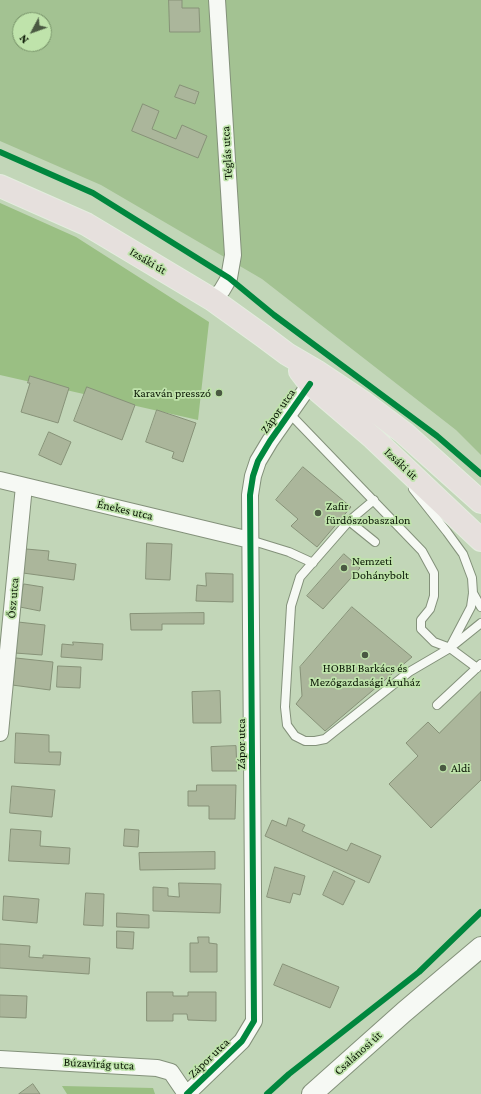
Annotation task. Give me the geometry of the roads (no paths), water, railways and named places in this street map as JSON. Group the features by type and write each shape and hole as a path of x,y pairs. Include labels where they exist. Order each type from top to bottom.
{"main road":[{"name":"Izsáki út","path":"0,186 86,224 213,300 287,354 316,371 364,403 404,434 481,502"},
{"name":"Izsáki út","path":"287,354 310,384 373,438 481,540"}],"street":[{"name":"Téglás utca","path":"213,300 222,290 229,278 233,255 217,0"},
{"name":"Zápor utca","path":"187,1094 242,1041 254,1022 250,495 253,476 258,461 270,441 310,384"},
{"name":"Énekes utca","path":"0,480 250,540"},
{"name":"Ősz utca","path":"0,733 24,486"},
{"name":"Csalánosi út","path":"404,1012 481,935"},
{"name":"Csalánosi út","path":"312,1094 404,1012 481,947"},
{"name":"Búzavirág utca","path":"0,1059 157,1068 171,1072 187,1094"}],"lane":[{"path":"289,413 422,551 434,573 434,596 430,609 421,620 421,629 434,642 450,648 479,666 437,705"},
{"path":"373,438 463,554 472,578 473,592 471,607 450,648"},
{"path":"374,500 349,520 300,577 291,606 285,707 287,725 295,736 305,742 325,739 409,672 450,648 481,623"},
{"path":"349,520 375,542"},
{"path":"250,540 289,552 313,563"},
{"path":"473,592 481,607"}],"place":[{"name":"Karaván presszó","path":"219,393"},
{"name":"Zafir fürdőszobaszalon","path":"318,513"},
{"name":"Nemzeti Dohánybolt","path":"344,568"},
{"name":"HOBBI Barkács és Mezőgazdasági Áruház","path":"365,655"},
{"name":"Aldi","path":"443,768"}]}
